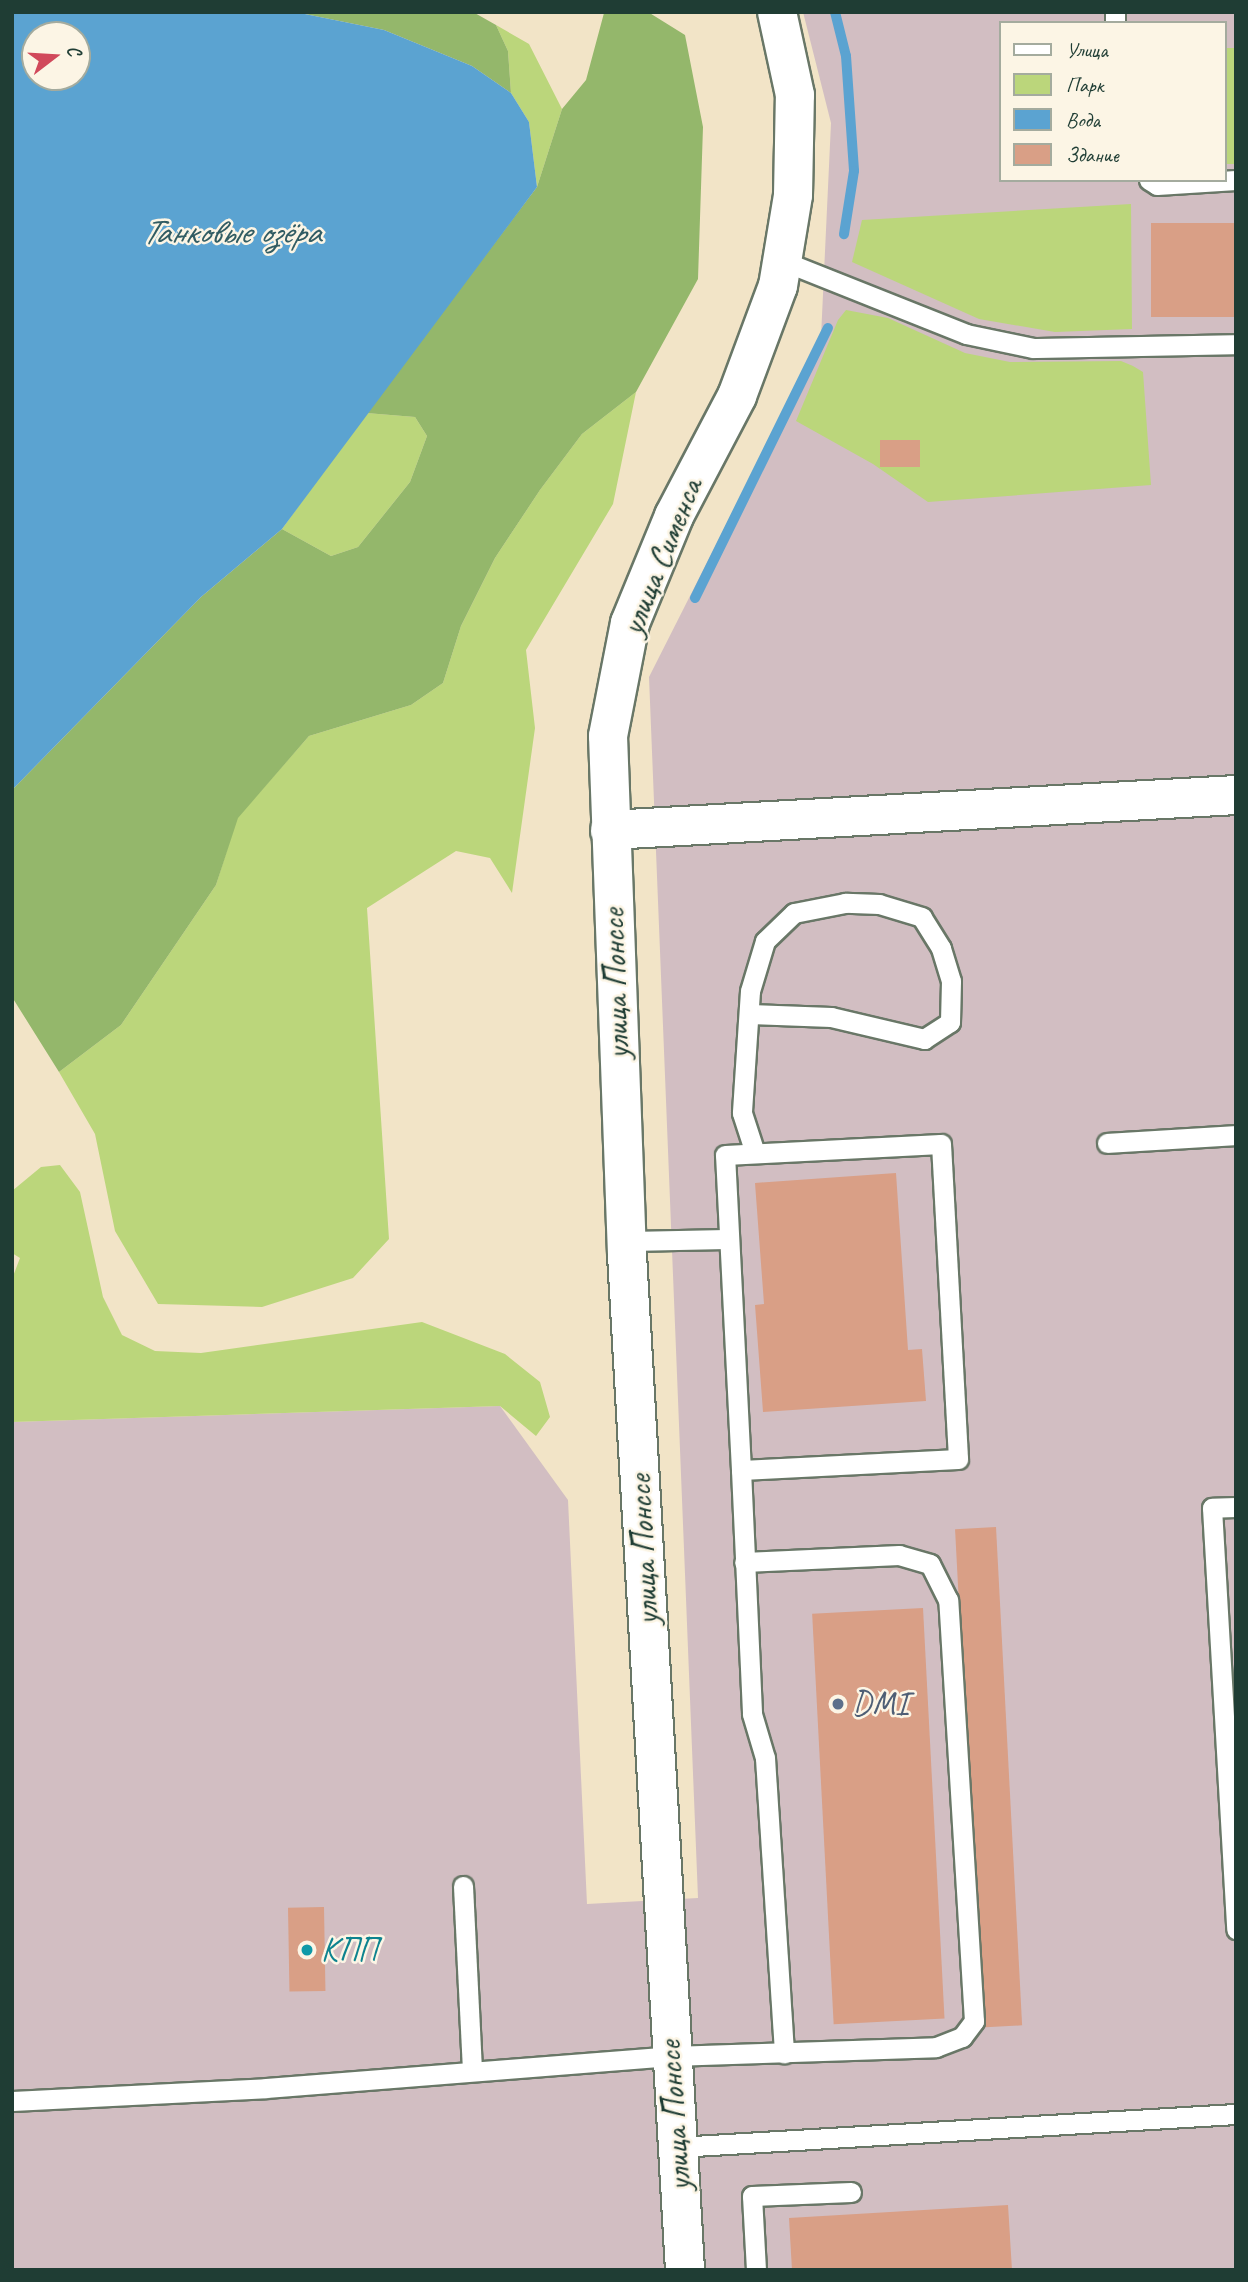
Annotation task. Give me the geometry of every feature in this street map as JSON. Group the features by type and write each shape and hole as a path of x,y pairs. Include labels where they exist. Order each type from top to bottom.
{"street":[{"name":"улица Сименса","path":"610,830 608,736 630,623 674,516 737,396 778,286 793,195 795,95 777,12"},
{"path":"610,830 1236,795"},
{"name":"улица Понссе","path":"610,830 627,1241 685,2270"}],"lane":[{"path":"1153,182 1196,182"},
{"path":"783,261 966,334 1033,348 1236,344"},
{"path":"750,1014 831,1017 924,1039 950,1022 951,981 941,948 922,918 879,904 845,903 794,913 765,941 750,991 743,1113 755,1153"},
{"path":"1107,1143 1236,1135"},
{"path":"741,1470 958,1459 941,1144 725,1155 752,1714 765,1758 784,2053"},
{"path":"627,1241 729,1239"},
{"path":"1236,1507 1212,1508 1236,1929"},
{"path":"12,2101 266,2088 671,2056 936,2048 962,2036 974,2021 948,1600 930,1564 899,1555 744,1562"},
{"path":"463,1886 472,2070"},
{"path":"677,2147 1236,2114"},
{"path":"756,2270 751,2196 851,2192"}],"shaded area":[{"path":"803,12 1236,12 1236,2270 12,2270 12,1422 500,1406 568,1500 587,1904 698,1898 649,677 821,337 831,123"}],"green space":[{"path":"295,12 473,12 496,25 508,51 511,93 472,66 384,30"},
{"path":"648,12 685,35 703,127 698,279 636,392 582,434 540,490 495,558 461,626 443,683 411,705 309,736 238,818 216,885 121,1025 59,1072 12,997 12,790 201,597 282,529 331,556 358,547 410,482 427,436 415,417 366,413 537,187 562,109 586,80 604,13"},
{"path":"496,25 529,44 562,109 537,187 529,122 511,93 508,51"},
{"path":"1227,48 1236,48 1236,164 1227,164"},
{"path":"1131,204 1132,329 1055,332 979,319 852,262 862,220"},
{"path":"846,310 888,318 965,353 1010,362 1121,361 1133,366 1143,372 1151,485 928,502 873,464 796,421 838,320"},
{"path":"636,392 613,504 526,650 535,728 512,893 490,858 456,851 367,908 389,1239 353,1278 262,1307 158,1304 115,1231 95,1134 59,1072 121,1025 216,885 237,818 309,736 411,705 443,683 461,626 495,558 540,490 582,434"},
{"path":"366,413 415,417 427,436 410,482 358,547 331,556 282,529"},
{"path":"60,1165 80,1192 103,1297 122,1335 155,1351 201,1353 422,1322 505,1354 540,1382 550,1417 536,1436 500,1406 12,1422 12,1279 20,1258 12,1253 12,1191 41,1167"}],"water":[{"name":"Танковые озёра","path":"12,12 295,12 384,30 472,66 511,93 529,122 537,187 282,529 201,597 12,790"}],"building":[{"path":"1151,223 1236,223 1236,317 1151,317"},
{"path":"880,440 920,440 920,467 880,467"},
{"path":"896,1173 908,1350 922,1349 926,1401 763,1412 755,1305 764,1304 755,1183"},
{"path":"996,1527 1022,2025 981,2027 955,1529"},
{"path":"923,1608 945,2018 834,2024 812,1614"},
{"name":"КПП","path":"324,1907 325,1991 289,1992 288,1908"},
{"path":"1008,2205 1012,2270 792,2270 789,2218"}],"waterway":[{"path":"835,12 846,56 854,171 844,234"},
{"path":"695,598 828,328"}],"place":[{"name":"DMI","path":"838,1704"},
{"name":"КПП","path":"307,1950"}]}
